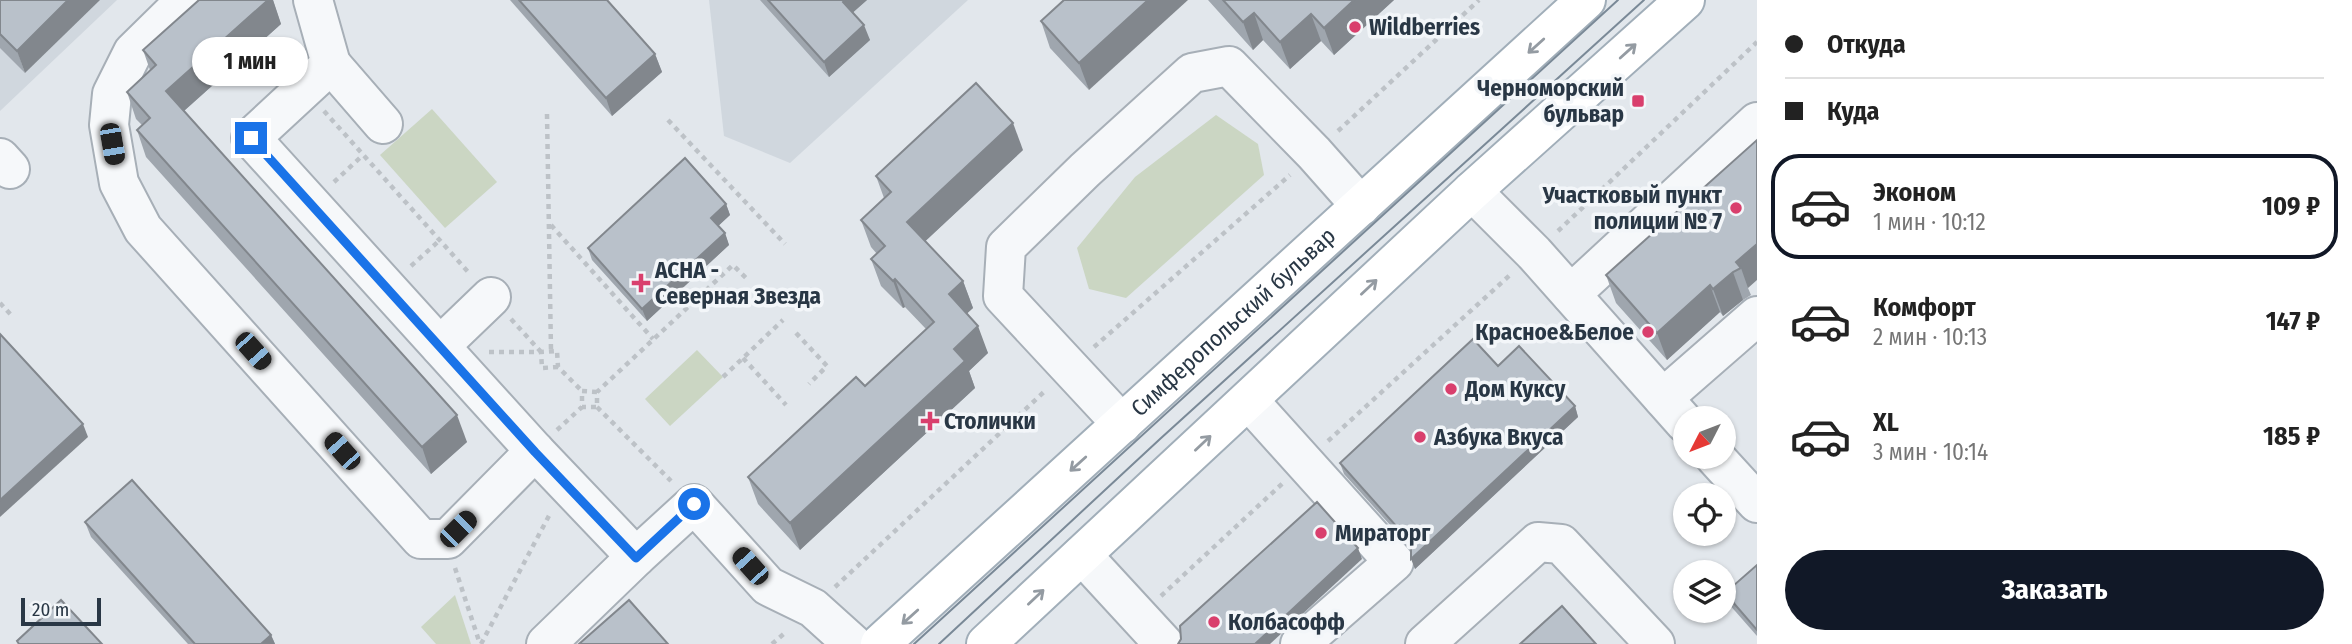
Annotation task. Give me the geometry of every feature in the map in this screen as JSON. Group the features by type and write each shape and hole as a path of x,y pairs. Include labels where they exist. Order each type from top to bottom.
{"main road":[{"name":"Симферопольский бульвар","path":"880,644 1586,0"},
{"path":"986,644 1472,191 1685,0"}],"lane":[{"path":"186,0 133,52 112,93 109,125 119,183 143,229 421,539 448,539 535,452"},
{"path":"313,0 331,64 373,140"},
{"path":"331,64 251,138 535,452 636,558"},
{"path":"1122,424 1003,296 1006,247 1085,170 1192,73 1229,66 1314,153 1361,206"},
{"path":"1571,294 1757,122"},
{"path":"1472,191 1534,253 1673,410"},
{"path":"440,346 491,297"},
{"path":"1678,406 1757,316"},
{"path":"1249,401 1394,562 1300,644"},
{"path":"1726,469 1757,503"},
{"path":"546,644 694,504 768,586 813,608 853,644"},
{"path":"1425,644 1538,542 1561,544 1655,644"},
{"path":"1082,555 1151,630"}],"path":[{"path":"772,644 1069,368 1314,153 1479,0"},
{"path":"1151,630 1305,463 1440,336 1534,253 1757,42"},
{"path":"304,89 373,140 440,240 541,352 542,368 558,367"},
{"path":"547,114 551,351"},
{"path":"668,120 785,244"},
{"path":"310,204 373,140"},
{"path":"550,224 653,339"},
{"path":"387,288 440,240"},
{"path":"694,504 597,407 597,392 733,265 747,279"},
{"path":"0,303 12,316"},
{"path":"723,377 783,320"},
{"path":"796,333 827,366 809,384"},
{"path":"541,352 557,351 558,367 582,391 597,392"},
{"path":"743,358 786,405"},
{"path":"582,391 582,407 597,407"},
{"path":"480,644 566,484"},
{"path":"454,567 480,644"}],"shaded area":[{"path":"0,0 117,0 0,111"},
{"path":"709,0 968,0 790,163 724,136"}],"green space":[{"path":"432,109 497,182 445,228 380,155"},
{"path":"1216,115 1258,144 1264,175 1126,298 1089,289 1077,248 1135,177"},
{"path":"697,350 723,377 670,426 645,399"},
{"path":"455,595 471,644 436,644 421,627"}],"building":[{"path":"0,0 68,0 17,51 0,34"},
{"path":"199,0 268,0 166,91 457,415 422,447 137,130 150,118 127,92 156,65 143,50"},
{"path":"519,0 607,0 655,54 606,98"},
{"path":"768,0 845,0 843,2 864,25 824,62"},
{"path":"1064,0 1148,0 1079,63 1041,21"},
{"path":"1223,0 1354,0 1324,28 1311,14 1280,42 1254,13 1243,22"},
{"path":"976,83 1013,123 907,222 963,281 949,294 978,326 954,349 965,361 790,523 748,477 856,377 865,386 934,322 895,279 893,281 871,259 885,246 861,220 891,192 876,176"},
{"path":"1757,140 1757,244 1736,262 1741,268 1713,289 1710,285 1657,333 1606,275"},
{"path":"685,158 726,204 711,218 725,233 642,309 588,248"},
{"path":"0,334 83,424 0,500"},
{"path":"1473,339 1498,366 1519,346 1575,406 1411,559 1411,546 1406,537 1340,463"},
{"path":"132,480 271,635 261,644 195,644 85,522"},
{"path":"1317,502 1358,548 1255,644 1178,644 1181,639 1180,626"},
{"path":"1757,565 1757,630 1736,606 1736,583"},
{"path":"61,600 102,644 19,644 17,641"},
{"path":"629,600 668,644 579,644"},
{"path":"1562,606 1596,644 1520,644"}],"tram line":[{"path":"914,644 1618,0"},
{"path":"939,644 1160,439 1644,0"}],"place":[{"name":"Wildberries","path":"1355,27"},
{"name":"Черноморский бульвар","path":"1638,101"},
{"name":"Участковый пункт полиции № 7","path":"1736,208"},
{"name":"АСНА - Северная Звезда","path":"641,283"},
{"name":"Красное&Белое","path":"1648,332"},
{"name":"Дом Куксу","path":"1451,389"},
{"name":"Столички","path":"930,421"},
{"name":"Азбука Вкуса","path":"1420,437"},
{"name":"Мираторг","path":"1321,533"},
{"name":"Колбасофф","path":"1214,622"}],"route":[{"path":"251,138 535,452 636,558 694,504"}]}
